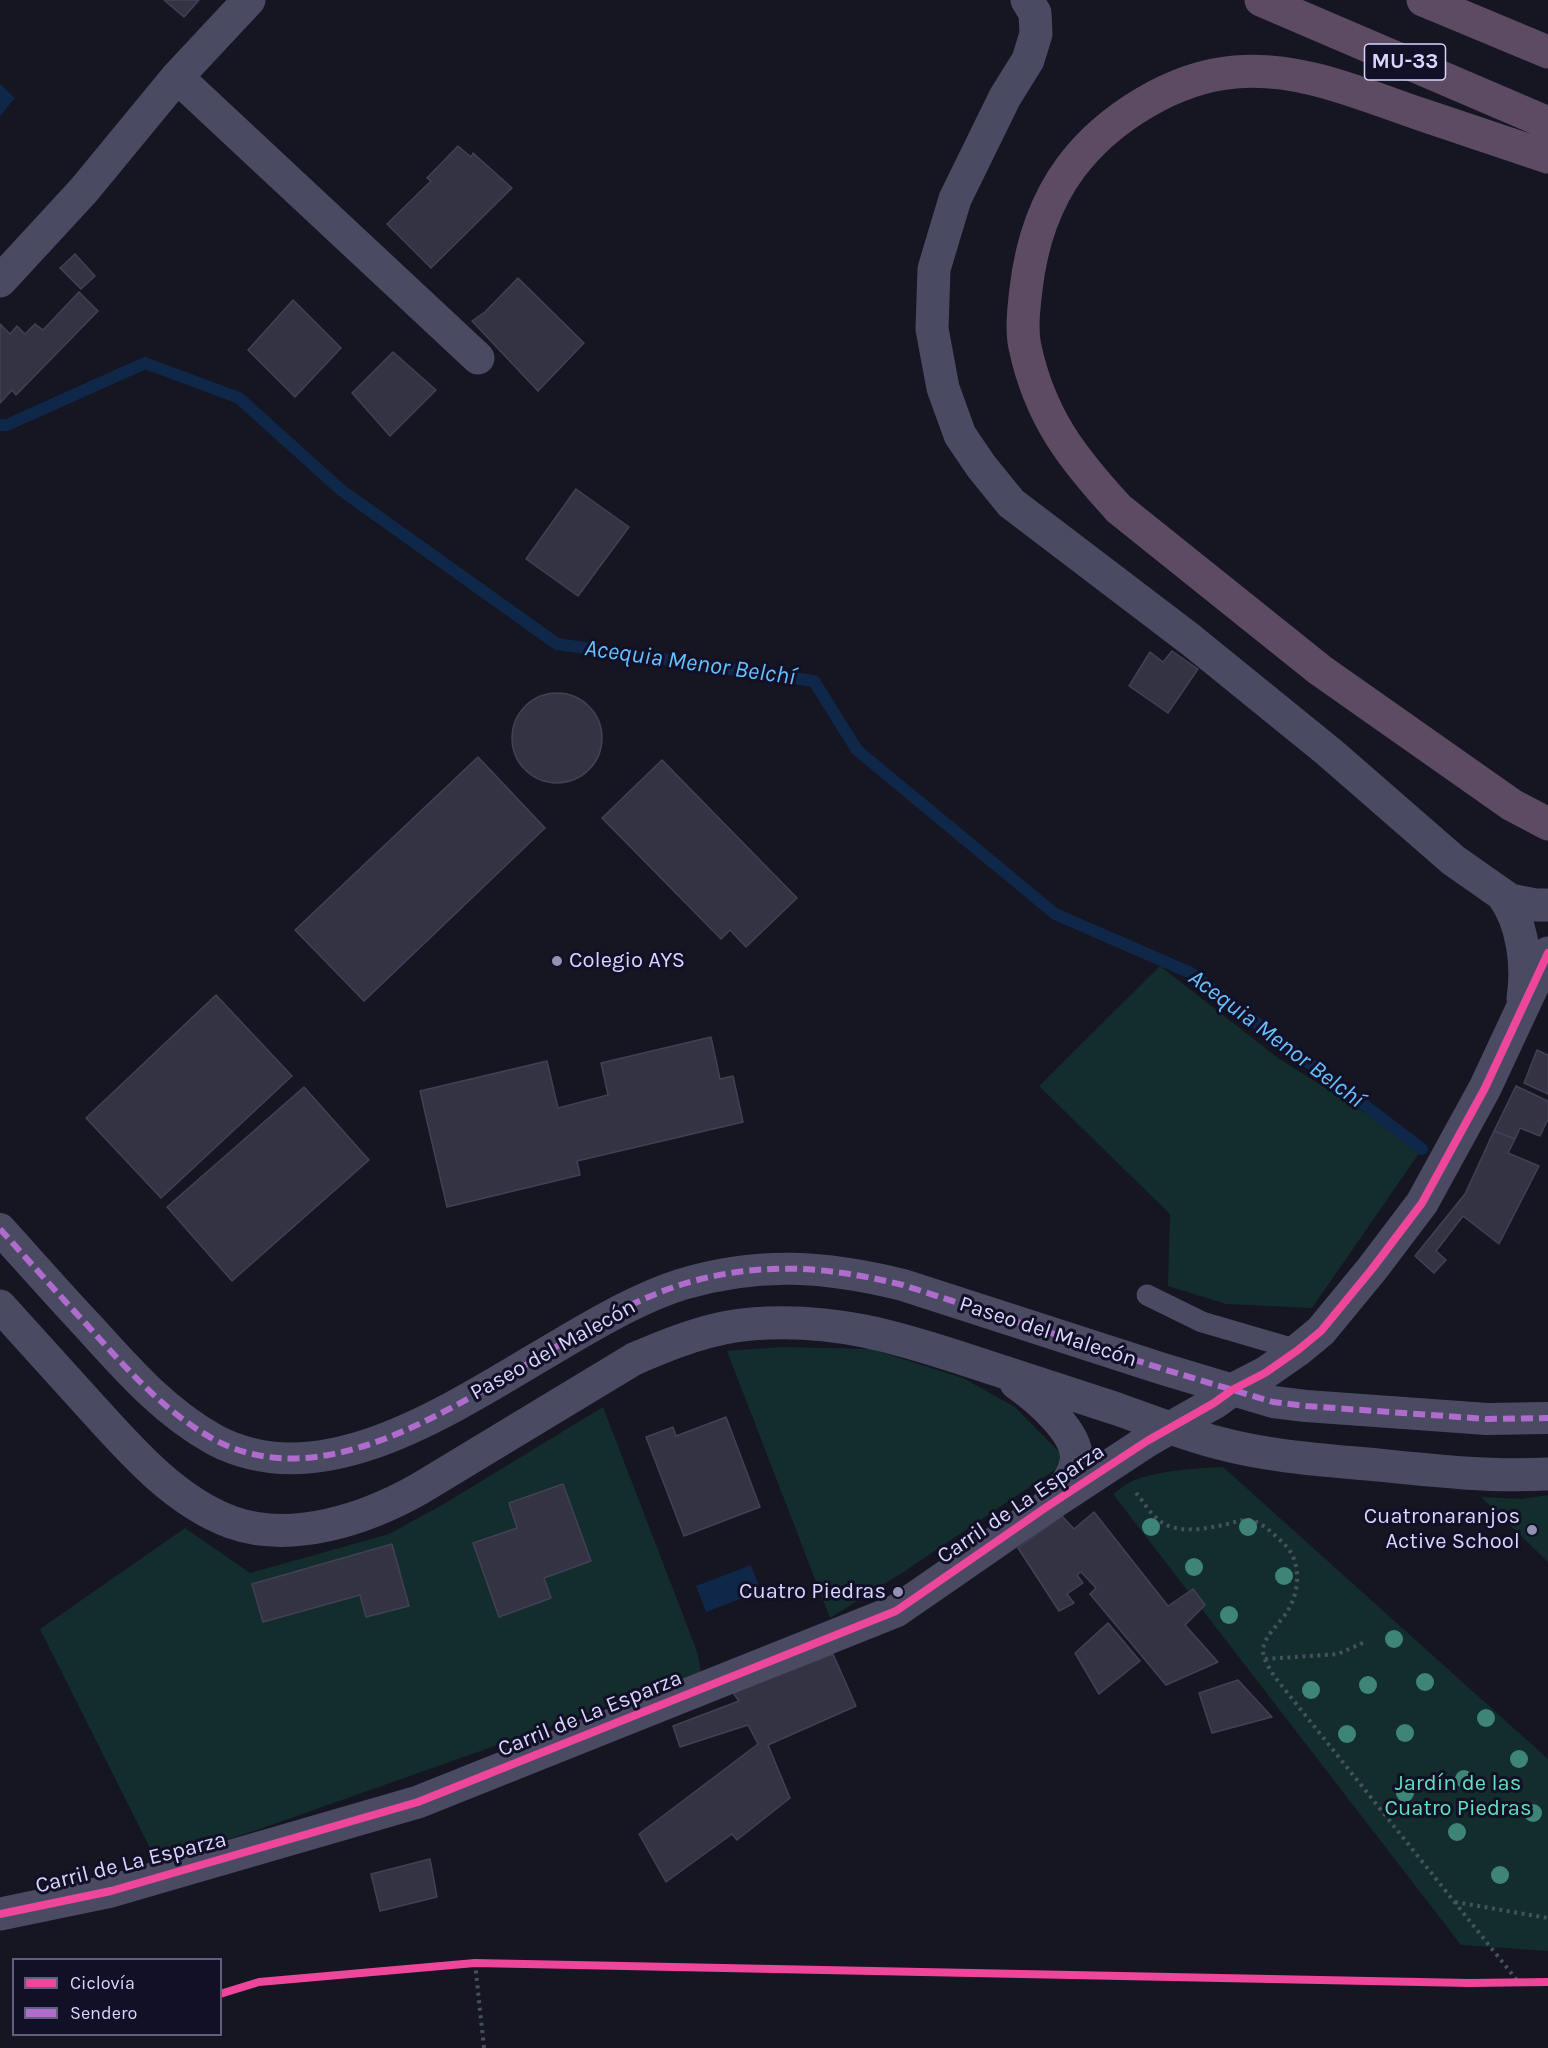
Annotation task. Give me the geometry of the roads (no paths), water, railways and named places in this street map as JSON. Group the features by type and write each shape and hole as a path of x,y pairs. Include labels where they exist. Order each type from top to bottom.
{"highway":[{"name":"MU-33","path":"1261,0 1548,123"},
{"name":"MU-33","path":"1424,0 1548,52"},
{"path":"1548,157 1354,90 1283,72 1236,72 1197,78 1160,93 1129,113 1098,139 1072,167 1053,198 1037,234 1027,276 1023,310 1024,345 1036,387 1056,430 1092,479 1119,509 1320,670 1512,805 1548,824"}],"street":[{"path":"0,281 84,190 177,77 249,0"},
{"path":"1027,0 1035,13 1036,34 1028,60 1005,97 955,199 934,269 932,329 943,388 960,435 1011,503 1191,640 1329,752 1453,860 1503,897 1524,904 1548,905"},
{"path":"177,77 478,358"},
{"path":"1503,897 1514,919 1523,958 1526,983 1521,1013"},
{"path":"1521,1013 1548,953"},
{"name":"Carril de La Esparza","path":"0,1914 111,1891 418,1802 896,1611 1045,1508 1158,1435 1232,1390 1265,1373 1321,1331 1422,1203 1485,1088 1521,1013"},
{"name":"Paseo del Malecón","path":"0,1229 125,1368 155,1396 193,1426 217,1441 263,1456 316,1457 352,1451 380,1442 432,1418 604,1319 646,1298 681,1285 745,1270 786,1267 863,1275 893,1282 1273,1402 1306,1407 1476,1419 1548,1418"},
{"path":"0,1306 133,1453 160,1477 211,1513 255,1528 291,1530 335,1524 393,1504 634,1359 662,1347 717,1330 750,1324 824,1324 863,1329 900,1338 1119,1410 1158,1435 1306,1458 1491,1475 1548,1474"},
{"path":"986,1366 1034,1396 1061,1425 1075,1448 1077,1459 1070,1478 1045,1508"}],"lane":[{"path":"1147,1295 1202,1322 1298,1350"}],"water":[{"path":"0,84 15,98 0,116"},
{"path":"751,1565 761,1591 706,1612 696,1586"}],"waterway":[{"name":"Acequia Menor Belchí","path":"0,425 7,425 145,363 239,398 341,490 557,644 814,681 857,750 1055,914 1191,973 1422,1149"}],"place":[{"name":"Colegio AYS","path":"557,961"},
{"name":"Cuatronaranjos Active School","path":"1532,1530"},
{"name":"Cuatro Piedras","path":"898,1592"}],"park label":[{"name":"Jardín de las Cuatro Piedras","path":"1458,1796"}]}
